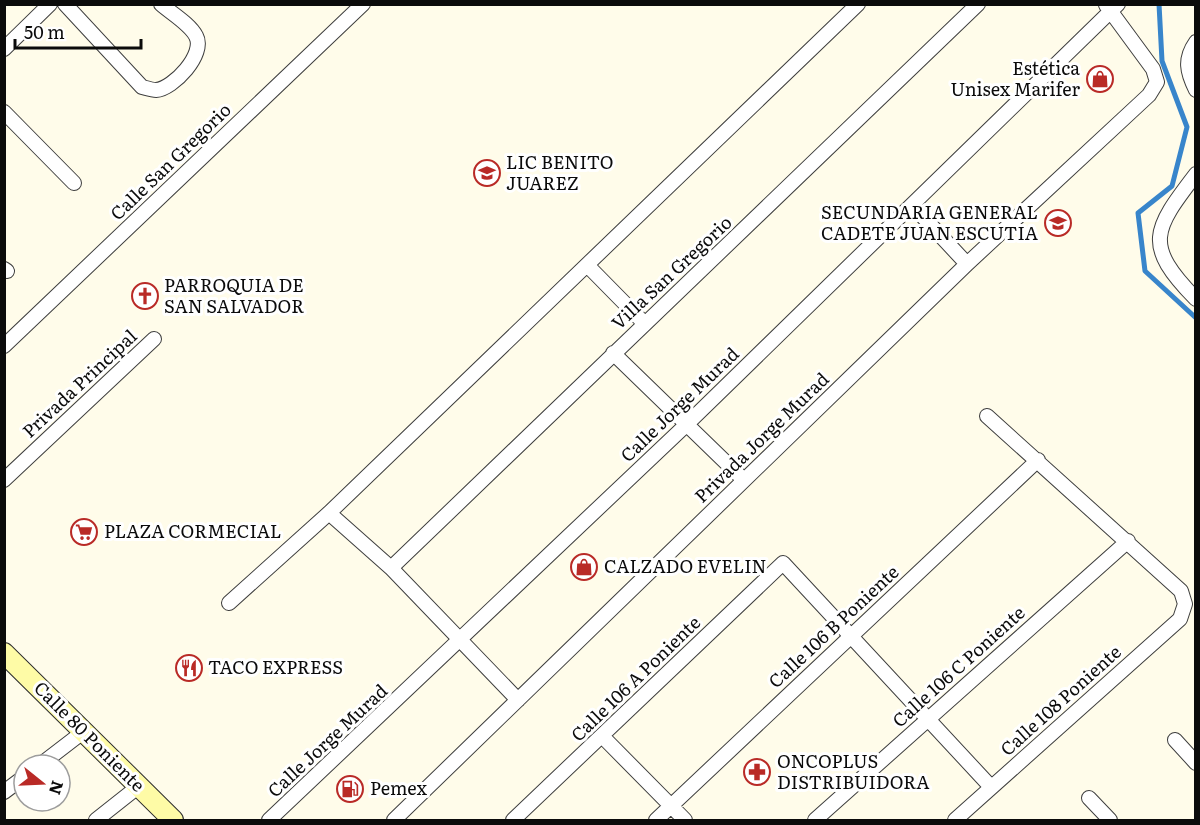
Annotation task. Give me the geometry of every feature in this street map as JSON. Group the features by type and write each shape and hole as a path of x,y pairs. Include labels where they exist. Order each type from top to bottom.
{"street":[{"path":"4,49 50,4"},
{"path":"65,4 142,87 155,90 165,87 195,60 198,49 196,36 161,4"},
{"name":"Calle San Gregorio","path":"4,346 363,4"},
{"path":"229,603 329,513 858,4"},
{"name":"Villa San Gregorio","path":"391,568 978,4"},
{"name":"Privada Jorge Murad","path":"394,820 967,264 1149,95 1157,82 1154,69 1111,7"},
{"name":"Calle Jorge Murad","path":"269,820 686,425 913,206 1111,7"},
{"path":"1196,42 1186,60 1188,75 1196,90"},
{"path":"4,112 74,183"},
{"path":"1196,174 1172,204 1161,225 1160,247 1170,273 1196,299"},
{"path":"913,206 967,264"},
{"path":"587,265 645,324"},
{"name":"Privada Principal","path":"4,480 154,339"},
{"path":"613,353 744,480"},
{"path":"987,416 1128,541"},
{"name":"Calle 106 B Poniente","path":"656,820 1038,460"},
{"path":"329,513 391,568 518,700"},
{"name":"Calle 108 Poniente","path":"955,820 1180,619 1185,604 1181,591 1128,541"},
{"name":"Calle 106 C Poniente","path":"814,820 1128,541"},
{"name":"Calle 106 A Poniente","path":"513,820 783,563 850,636"},
{"path":"850,636 926,721 991,787"},
{"name":"Calle 80 Poniente","path":"4,653 173,820"},
{"path":"55,753 82,732"},
{"path":"602,736 685,820"},
{"path":"1175,740 1196,763"},
{"path":"96,820 139,786"},
{"path":"1089,798 1110,820"}],"waterway":[{"path":"1159,4 1162,61 1187,127 1172,186 1138,213 1145,271 1196,318"}],"place":[{"name":"Estética Unisex Marifer","path":"1100,79"},
{"name":"LIC BENITO JUAREZ","path":"487,173"},
{"name":"SECUNDARIA GENERAL CADETE JUAN ESCUTIA","path":"1058,223"},
{"name":"PARROQUIA DE SAN SALVADOR","path":"145,296"},
{"name":"PLAZA CORMECIAL","path":"84,532"},
{"name":"CALZADO EVELIN","path":"584,567"},
{"name":"TACO EXPRESS","path":"189,668"},
{"name":"ONCOPLUS DISTRIBUIDORA","path":"757,772"},
{"name":"Pemex","path":"350,789"}]}
